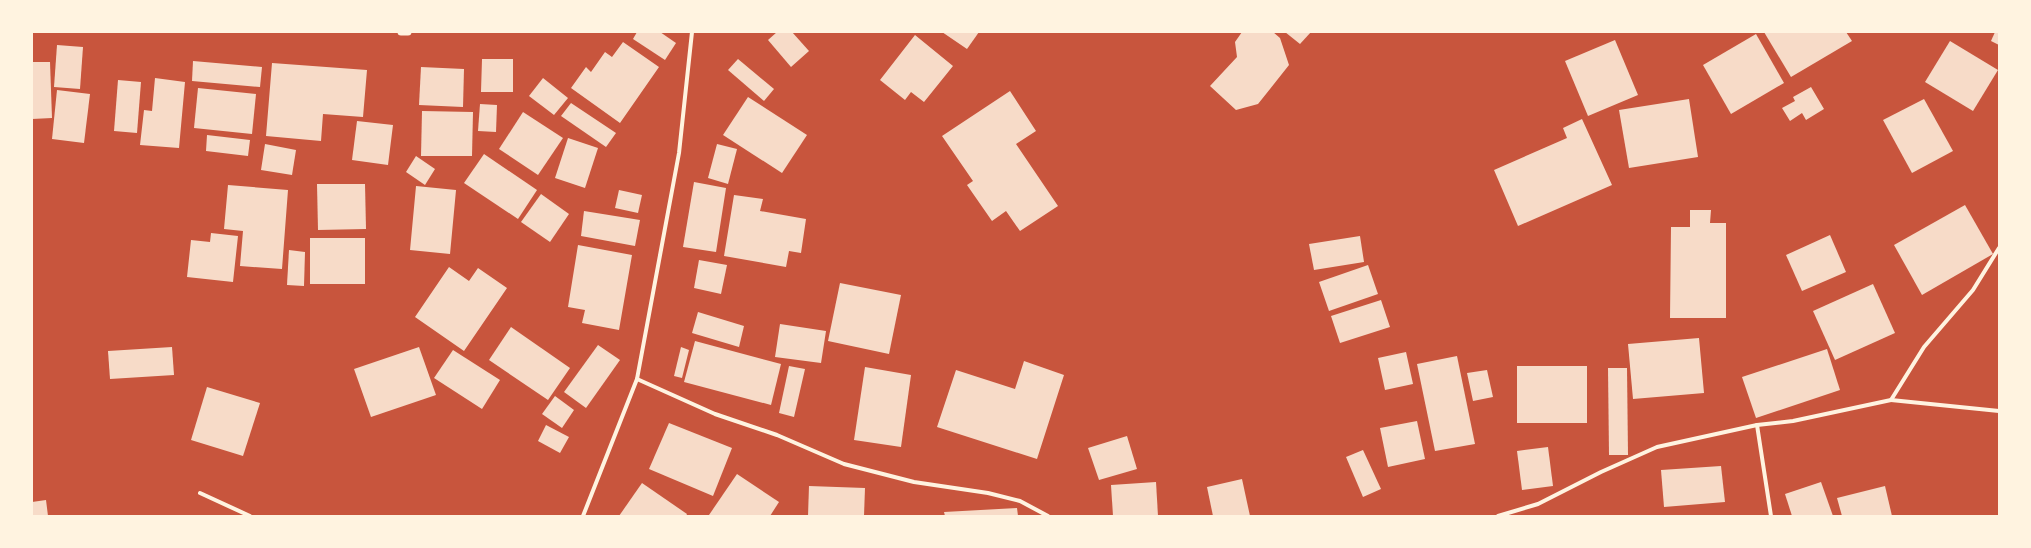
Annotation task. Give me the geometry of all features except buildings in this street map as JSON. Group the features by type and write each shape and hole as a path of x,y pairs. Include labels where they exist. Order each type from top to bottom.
{"street":[{"path":"401,32 408,32"},
{"path":"583,516 637,379 679,153 692,32"},
{"path":"1891,400 1924,347 1973,290 1999,248"},
{"path":"637,379 715,414 777,435 844,464 914,482 988,493 1014,500 1048,516"},
{"path":"1498,516 1538,504 1601,472 1657,447 1757,425 1792,421 1891,400 1999,411"},
{"path":"1757,425 1771,516"},
{"path":"200,493 250,516"}]}
